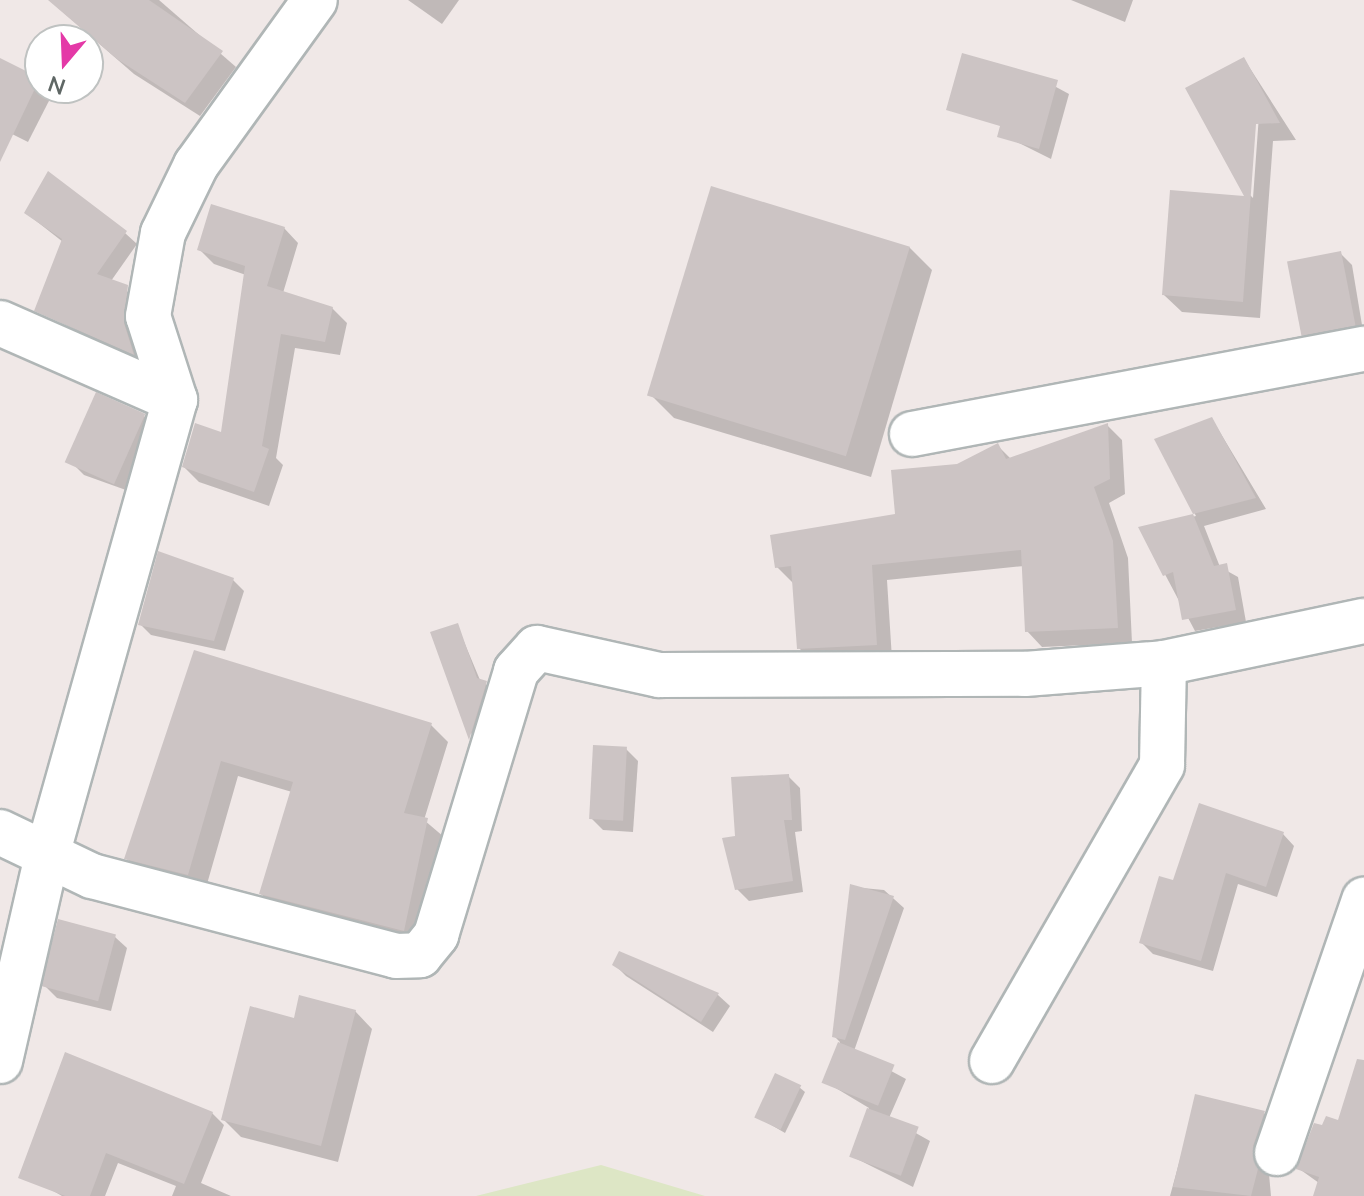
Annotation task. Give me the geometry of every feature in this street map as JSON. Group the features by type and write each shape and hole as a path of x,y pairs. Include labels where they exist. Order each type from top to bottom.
{"street":[{"path":"0,1061 47,855 175,400 148,316 163,233 196,165 315,0"},
{"path":"0,323 175,400"},
{"path":"912,434 1364,349"},
{"path":"0,832 92,876 396,956 420,955 436,935 516,671 537,648 659,675 1025,674 1164,663 1364,621"},
{"path":"992,1061 1162,765 1164,663"},
{"path":"1277,1153 1364,900"}],"green space":[{"path":"601,1165 705,1196 476,1196"}],"building":[{"path":"48,0 149,0 223,51 185,103 104,48 104,24 76,24"},
{"path":"962,53 1058,80 1039,149 997,137 1000,126 946,110"},
{"path":"1244,57 1280,123 1256,124 1243,302 1162,295 1170,190 1244,196 1185,88"},
{"path":"0,58 24,70 24,104 28,104 0,162"},
{"path":"48,171 127,231 97,274 128,285 124,323 134,355 34,311 62,239 24,213"},
{"path":"711,186 910,247 846,456 647,395"},
{"path":"211,204 285,227 267,286 333,307 325,342 281,334 262,446 269,449 254,492 182,467 195,423 221,432 245,266 197,250"},
{"path":"1341,251 1356,326 1302,336 1287,261"},
{"path":"96,392 145,414 114,484 65,462"},
{"path":"1212,417 1256,498 1193,514 1154,439"},
{"path":"1108,423 1110,479 1094,487 1113,541 1118,628 1025,632 1021,550 872,565 877,645 797,649 791,566 775,568 770,535 895,514 891,470 957,464 998,443 1006,459"},
{"path":"1193,514 1214,566 1227,563 1236,610 1182,620 1173,572 1163,576 1138,527"},
{"path":"158,551 234,578 214,641 138,625"},
{"path":"458,623 477,678 487,681 469,740 430,632"},
{"path":"194,650 432,723 404,813 428,818 404,931 259,894 293,782 221,761 188,875 124,859"},
{"path":"593,745 627,747 623,821 589,819"},
{"path":"789,774 792,820 784,820 793,881 735,890 722,838 735,836 731,777"},
{"path":"1199,803 1284,832 1266,887 1226,873 1201,961 1139,943 1159,876 1173,880"},
{"path":"850,884 894,896 845,1040 832,1037"},
{"path":"58,919 116,935 98,1001 40,986"},
{"path":"619,951 719,993 701,1022 612,965"},
{"path":"299,995 356,1010 321,1146 221,1120 250,1006 294,1018"},
{"path":"838,1042 895,1065 878,1106 822,1083"},
{"path":"65,1052 213,1112 184,1184 106,1153 90,1196 65,1196 18,1178"},
{"path":"1357,1059 1364,1060 1364,1196 1313,1196 1319,1177 1296,1169 1314,1123 1322,1125 1326,1116 1338,1120"},
{"path":"775,1073 801,1085 781,1130 754,1117"},
{"path":"1195,1094 1265,1111 1253,1146 1258,1169 1251,1196 1173,1187"},
{"path":"867,1108 919,1127 901,1176 849,1157"}]}
